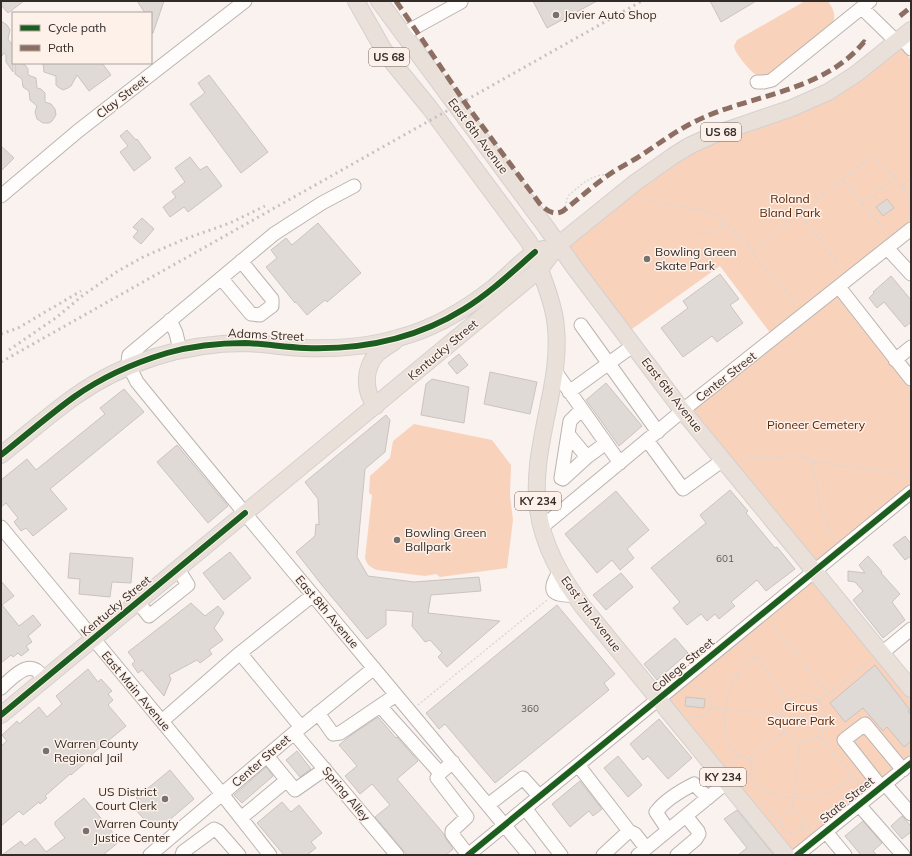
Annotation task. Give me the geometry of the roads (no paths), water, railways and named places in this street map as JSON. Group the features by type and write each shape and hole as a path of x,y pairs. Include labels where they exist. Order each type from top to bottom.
{"main road":[{"name":"East 6th Avenue","path":"356,1 382,47 429,107 535,252"},
{"name":"US 68","path":"379,1 403,34"},
{"name":"East 6th Avenue","path":"403,34 558,245 683,411 729,462 878,655 911,689"},
{"name":"Kentucky Street","path":"1,715 540,269 558,245 636,182 678,152 713,135 792,108 823,95 905,40"},
{"name":"Adams Street","path":"1,455 75,397 104,379 129,367 180,350 204,346 232,344 337,348 370,345 398,338 441,322 464,309 494,287 535,252 558,245"},
{"name":"East 7th Avenue","path":"535,252 552,306 556,327 557,348 555,372 539,457 537,480 538,508 551,556 559,572 575,596 658,700 733,780 786,855"},
{"path":"376,406 370,399 367,392 366,381 369,368 372,360 398,338"}],"street":[{"name":"Clay Street","path":"1,196 78,131 245,1"},
{"path":"403,34 461,2 460,1"},
{"path":"757,82 772,80 866,4 905,40"},
{"path":"129,367 129,355 274,234 322,203 354,186"},
{"name":"Center Street","path":"542,527 647,440 911,229"},
{"path":"887,248 911,274"},
{"path":"221,278 251,314 260,315 272,306 272,299 241,261"},
{"path":"839,286 911,379"},
{"path":"170,320 176,333 180,350"},
{"path":"582,325 608,364 658,432"},
{"path":"569,392 634,345"},
{"path":"895,360 911,347"},
{"name":"East 8th Avenue","path":"129,367 137,382 245,514 529,855"},
{"path":"555,372 620,463"},
{"path":"582,409 570,421 561,478 563,479 587,457 606,443"},
{"path":"568,434 587,457"},
{"path":"647,440 683,489 729,462"},
{"name":"College Street","path":"468,855 814,571 910,485"},
{"name":"East Main Avenue","path":"1,527 222,794 270,855"},
{"path":"162,721 240,653 313,595"},
{"path":"878,655 911,629"},
{"name":"Spring Alley","path":"240,653 324,769 397,855"},
{"path":"1,688 27,668 37,671 45,679"},
{"name":"Center Street","path":"153,854 297,730 374,668"},
{"path":"318,713 333,734 340,732 396,695"},
{"path":"380,706 440,773"},
{"path":"907,766 894,758 865,724 844,740 872,775 911,814"},
{"path":"267,756 295,790 324,769"},
{"path":"453,762 440,773 437,778 467,817 452,831 452,834 468,855"},
{"path":"578,765 629,831 634,834 643,852 668,830 733,780"},
{"name":"State Street","path":"797,855 907,766"},
{"path":"488,805 523,778 539,796"},
{"path":"241,818 287,780"},
{"path":"668,830 656,812 677,793 694,784 708,798"},
{"path":"859,805 903,855"},
{"path":"525,808 561,855"},
{"path":"677,855 696,839 699,834 686,816"},
{"path":"182,855 183,852 214,829 218,831 232,853"},
{"path":"603,855 629,831"},
{"path":"826,832 845,855"}],"railway":[{"path":"1,362 642,1"},
{"path":"9,350 57,317 82,296 118,271 145,256 185,239 230,223 265,206"},
{"path":"1,334 18,328 81,291"}],"place":[{"name":"Javier Auto Shop","path":"556,15"},
{"name":"Bowling Green Skate Park","path":"647,259"},
{"name":"Bowling Green Ballpark","path":"397,540"},
{"name":"Warren County Regional Jail","path":"46,751"},
{"name":"US District Court Clerk","path":"165,799"},
{"name":"Warren County Justice Center","path":"86,831"}],"park label":[{"name":"Roland Bland Park","path":"790,206"},
{"name":"Pioneer Cemetery","path":"816,425"},
{"name":"Circus Square Park","path":"801,714"}]}
